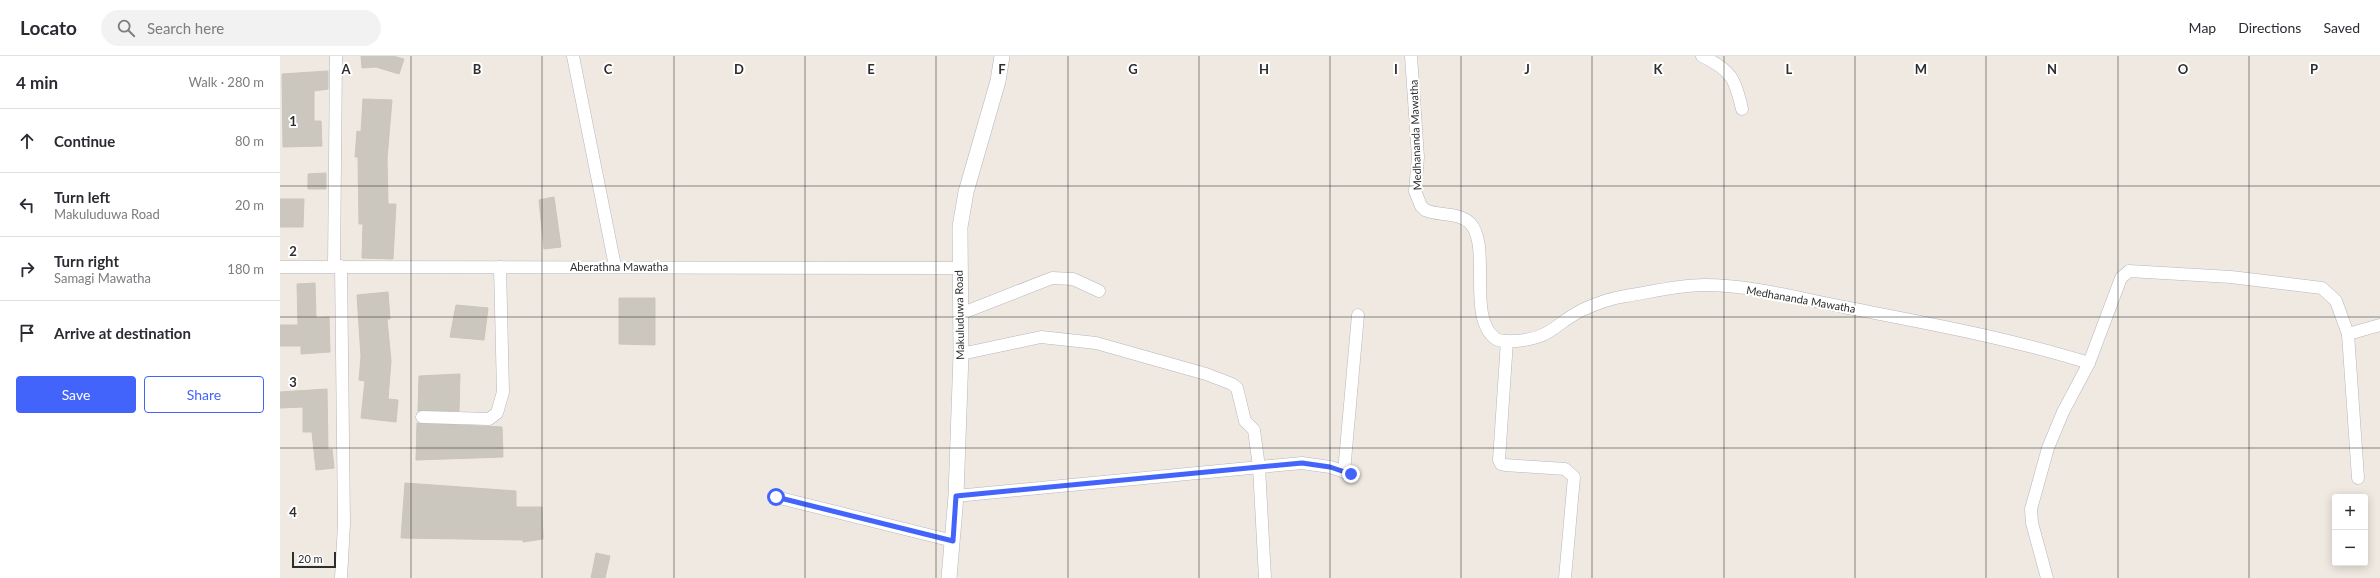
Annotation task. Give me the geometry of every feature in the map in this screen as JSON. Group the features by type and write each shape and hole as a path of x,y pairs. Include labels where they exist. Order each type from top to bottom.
{"street":[{"path":"336,56 337,266 344,524 341,578"},
{"path":"573,56 615,266"},
{"name":"Makuluduwa Road","path":"949,578 956,496 961,354 959,268 960,227 966,192 998,81 1002,56"},
{"name":"Medhananda Mawatha","path":"1412,56 1418,157 1415,191 1421,206 1425,210 1464,219 1470,223 1477,239 1480,263 1480,291 1485,324 1496,339 1507,341 1545,336 1582,311 1617,297 1703,285 1762,290 1911,320 2048,350 2089,363"},
{"path":"1702,56 1723,66 1731,76 1742,109"},
{"name":"Aberathna Mawatha","path":"280,267 615,266 959,268"},
{"path":"422,417 489,419 497,413 503,392 500,267"},
{"path":"2047,578 2032,523 2031,509 2048,448 2063,412 2089,363 2121,278 2128,272 2231,277 2322,288 2336,300 2348,334 2358,478"},
{"path":"960,314 1052,278 1073,279 1099,291"},
{"path":"956,496 1302,463 1330,467 1348,473 1358,315"},
{"path":"2348,334 2380,325"},
{"path":"961,354 1041,337 1096,343 1226,381 1237,388 1242,416 1254,430 1259,467 1265,578"},
{"path":"1507,341 1499,460 1501,464 1505,465 1565,469 1572,473 1574,477 1565,578"},
{"path":"776,497 953,541"}],"building":[{"path":"361,56 393,56 404,59 399,74 376,67 362,68"},
{"path":"328,71 328,89 314,91 314,121 321,121 322,146 283,147 282,74"},
{"path":"363,99 392,100 387,159 388,204 396,204 393,259 362,258 363,224 359,224 358,157 355,157 357,131 361,132"},
{"path":"326,173 326,189 308,189 308,174"},
{"path":"554,197 561,247 544,249 539,200"},
{"path":"280,199 304,199 303,227 280,227"},
{"path":"315,283 316,318 329,317 330,352 301,354 301,346 280,346 280,325 298,325 297,284"},
{"path":"388,292 390,319 387,319 391,361 388,399 398,400 396,422 361,418 365,381 359,380 361,357 357,295"},
{"path":"619,298 655,298 655,345 619,344"},
{"path":"456,305 488,308 484,340 450,337"},
{"path":"460,374 459,411 418,411 419,376"},
{"path":"327,389 328,450 332,449 334,468 316,470 312,432 303,432 303,407 280,408 280,392"},
{"path":"417,423 502,427 503,457 416,460"},
{"path":"405,483 516,491 516,507 542,507 543,539 523,542 523,540 401,538"},
{"path":"596,553 610,556 605,578 591,578"}],"route":[{"path":"776,497 953,541 956,496 1302,463 1330,467 1351,474"}]}
